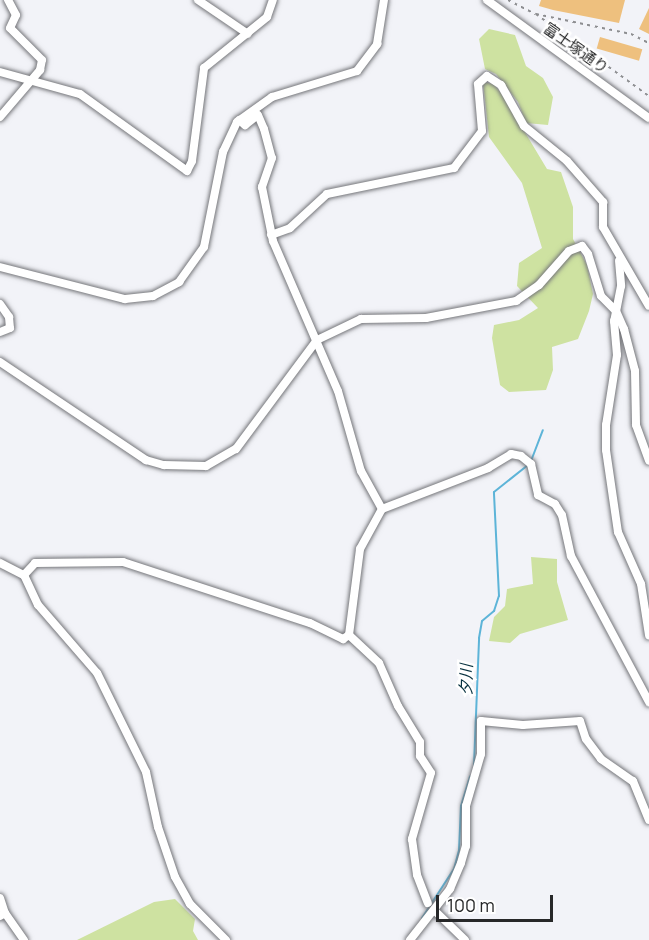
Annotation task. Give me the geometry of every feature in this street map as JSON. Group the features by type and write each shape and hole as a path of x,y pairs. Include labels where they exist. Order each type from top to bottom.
{"street":[{"path":"0,117 29,78 40,70 42,60 10,28 16,15 8,0"},
{"path":"198,0 248,34"},
{"path":"0,72 29,78 80,94 187,171 192,161 201,75 210,60 248,34 267,17 273,0"},
{"path":"0,267 125,299 153,296 173,286 188,273 204,247 223,152 239,120 272,97 357,71 377,44 384,0"},
{"name":"富士塚通り","path":"487,0 649,118"},
{"path":"272,235 290,228 320,198 327,195 454,168 482,131 478,84 487,76 501,85 524,126 567,161 603,202 603,227 649,306"},
{"path":"239,120 245,125 258,116 271,150 267,178 262,187 272,235 338,391 361,471 382,509"},
{"path":"0,362 146,460 164,465 206,466 236,449 317,340 361,319 426,318 516,302 539,285 576,246 582,246 588,254 601,296 616,311 635,371 636,424 649,461"},
{"path":"619,257 621,286 616,311 617,355 606,425 606,450 618,532 641,584 649,635"},
{"path":"0,304 9,317 10,328 0,332"},
{"path":"24,575 35,563 107,560 139,567 322,629 343,639 349,635 360,549 382,509 488,468 512,454 521,456 531,464 534,489 555,504 562,515 571,556 649,702"},
{"path":"0,563 24,575 39,605 97,674 146,772 158,827 175,877 190,904 226,940"},
{"path":"349,635 379,663 398,706 420,742 420,756 430,773 412,839 417,875 431,907 465,940"},
{"path":"410,940 431,907 450,889 466,846 466,806 481,754 481,722 522,725 580,721 586,739 601,759 633,781 649,820"},
{"path":"0,898 3,914 24,940"}],"path":[{"path":"508,0 536,14 649,96"},
{"path":"536,14 631,34 649,43"}],"green space":[{"path":"489,29 515,35 526,66 543,78 553,97 548,125 526,123 518,102 496,74 485,69 479,39"},
{"path":"483,82 493,84 502,94 547,169 561,172 573,207 573,239 587,265 593,294 578,339 552,347 553,370 546,390 509,392 500,385 492,338 494,325 519,320 538,308 517,286 519,263 542,248 522,183 489,137"},
{"path":"531,557 557,559 557,582 568,620 520,634 510,643 489,641 494,617 505,606 507,589 533,584"},
{"path":"175,899 195,919 193,931 198,940 77,940 154,902"}],"building":[{"path":"541,0 625,0 619,23 539,6"},
{"path":"649,8 649,34 639,29"},
{"path":"600,37 642,49 639,61 597,49"}],"waterway":[{"name":"夕川","path":"531,461 543,430"},
{"name":"夕川","path":"474,765 479,638 482,621 494,611 499,596 494,492 528,465"},
{"name":"夕川","path":"422,918 454,869 459,850 461,806 470,776"}]}
